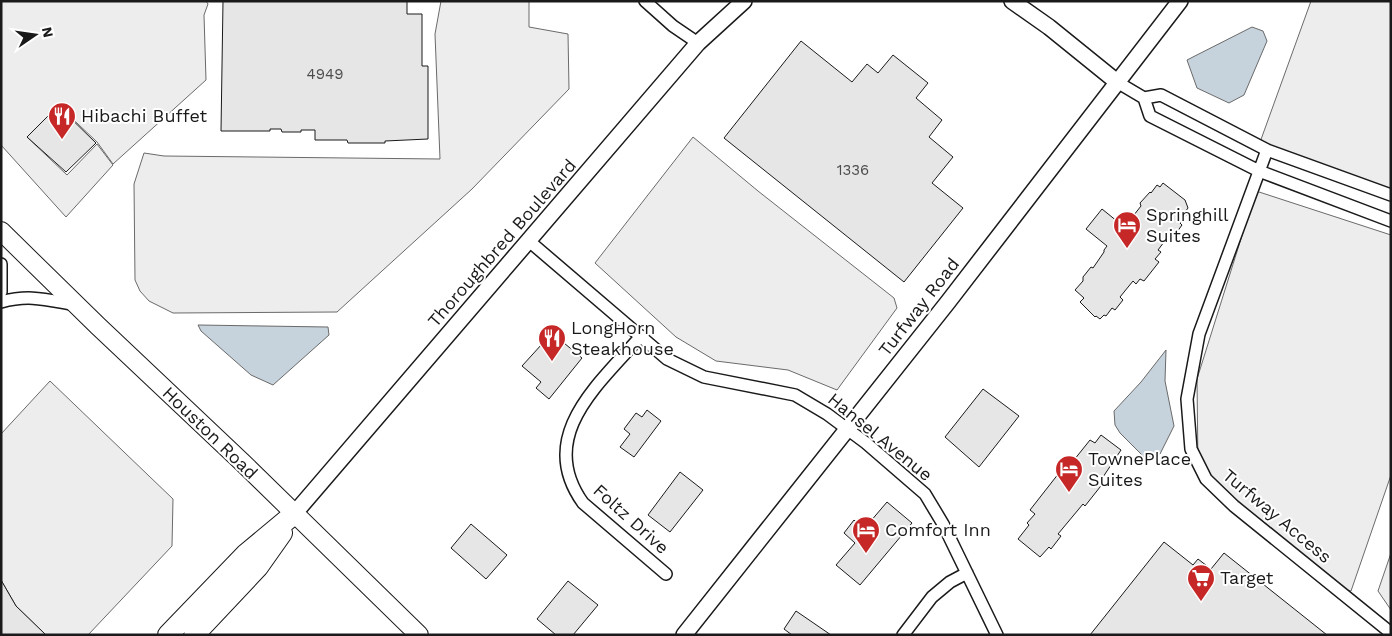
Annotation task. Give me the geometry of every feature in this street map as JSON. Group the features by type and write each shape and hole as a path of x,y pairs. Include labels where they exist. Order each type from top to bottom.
{"highway":[{"path":"168,635 246,554 294,514"},
{"path":"194,635 258,567 294,514"}],"main road":[{"name":"Thoroughbred Boulevard","path":"294,514 698,44 744,1"},
{"path":"1012,1 1049,27 1117,82"},
{"name":"Turfway Road","path":"684,635 948,302 1180,1"},
{"name":"Houston Road","path":"1,230 76,305 419,635"}],"street":[{"path":"645,1 673,26 698,44"},
{"path":"1117,82 1144,98 1161,95 1267,150 1391,195"},
{"path":"1144,98 1150,116 1259,171 1391,221"},
{"name":"Turfway Access","path":"1267,150 1199,334 1187,398 1191,449 1206,479 1234,506 1391,633"},
{"name":"Hansel Avenue","path":"529,241 667,359 704,377 795,395 847,428 906,477 925,494 943,524 997,635"},
{"path":"1,264 1,292"},
{"path":"1,302 34,297 76,305"},
{"name":"Foltz Drive","path":"641,336 587,398 576,414 568,434 566,458 574,490 584,503 666,574"},
{"path":"903,635 932,597 950,582 967,573"}],"shaded area":[{"path":"1,1 206,1 208,4 204,15 206,80 113,164 97,142 59,106 27,137 67,175 97,144 113,165 66,217 1,145"},
{"path":"441,1 529,1 529,27 568,34 569,89 472,189 337,312 173,313 149,301 140,291 135,280 134,184 144,153 164,156 440,159 435,34"},
{"path":"1311,1 1391,1 1391,191 1259,145"},
{"path":"1252,27 1263,31 1267,41 1244,95 1229,103 1197,88 1187,60"},
{"path":"693,137 758,191 894,298 897,308 837,390 788,370 716,361 676,337 595,263"},
{"path":"1256,191 1391,235 1391,475 1351,591 1339,588 1198,468 1197,379"},
{"path":"198,325 328,327 329,335 273,385 251,375 201,331"},
{"path":"1166,350 1165,381 1174,426 1160,454 1145,458 1120,433 1115,425 1114,411 1141,382"},
{"path":"50,381 173,499 172,546 88,635 46,635 16,606 1,580 1,434"},
{"path":"1391,553 1391,610 1378,591"}],"building":[{"path":"223,1 407,1 407,14 422,14 422,66 428,66 428,139 385,141 385,143 348,143 347,140 315,140 315,130 301,130 301,132 282,132 281,129 270,129 270,131 221,131"},
{"path":"801,41 852,82 867,64 878,73 893,55 928,83 916,98 942,120 929,137 953,157 932,183 963,208 904,282 724,138"},
{"name":"Hibachi Buffet","path":"58,106 96,143 66,172 27,137"},
{"path":"1163,183 1185,200 1188,208 1185,212 1187,214 1180,223 1182,225 1174,236 1170,234 1158,250 1161,252 1155,259 1159,262 1144,281 1140,279 1136,284 1133,281 1120,297 1123,300 1115,310 1112,308 1106,316 1104,315 1100,319 1095,317 1080,302 1084,298 1075,290 1091,267 1093,268 1107,246 1086,229 1102,209 1123,226 1128,219 1130,220 1141,206 1140,203 1150,192 1157,185 1160,187"},
{"name":"LongHorn Steakhouse","path":"552,333 582,358 549,399 536,388 541,382 522,366"},
{"path":"983,389 1019,416 979,467 945,437"},
{"path":"647,410 661,421 634,457 620,447 630,434 624,429 636,413 642,417"},
{"name":"TownePlace Suites","path":"1101,435 1121,450 1101,480 1104,482 1085,506 1083,504 1058,534 1061,536 1051,549 1049,547 1040,557 1018,539 1029,525 1027,523 1035,514 1030,510 1059,473 1057,471 1065,461 1070,465 1090,440 1095,443"},
{"path":"680,472 703,490 670,532 648,515"},
{"name":"Comfort Inn","path":"887,502 912,523 860,585 836,565 855,543 844,533 854,520 864,529"},
{"path":"471,524 507,555 486,579 451,548"},
{"name":"Target","path":"1164,542 1193,565 1198,559 1211,569 1224,553 1327,635 1090,635"},
{"path":"1,580 16,606 46,635 1,635"},
{"path":"568,581 598,605 573,635 556,635 537,619"},
{"path":"796,611 831,635 792,635 784,629"}],"place":[{"name":"Hibachi Buffet","path":"62,140"},
{"name":"Springhill Suites","path":"1127,249"},
{"name":"LongHorn Steakhouse","path":"552,362"},
{"name":"TownePlace Suites","path":"1069,493"},
{"name":"Comfort Inn","path":"866,554"},
{"name":"Target","path":"1201,602"}]}
